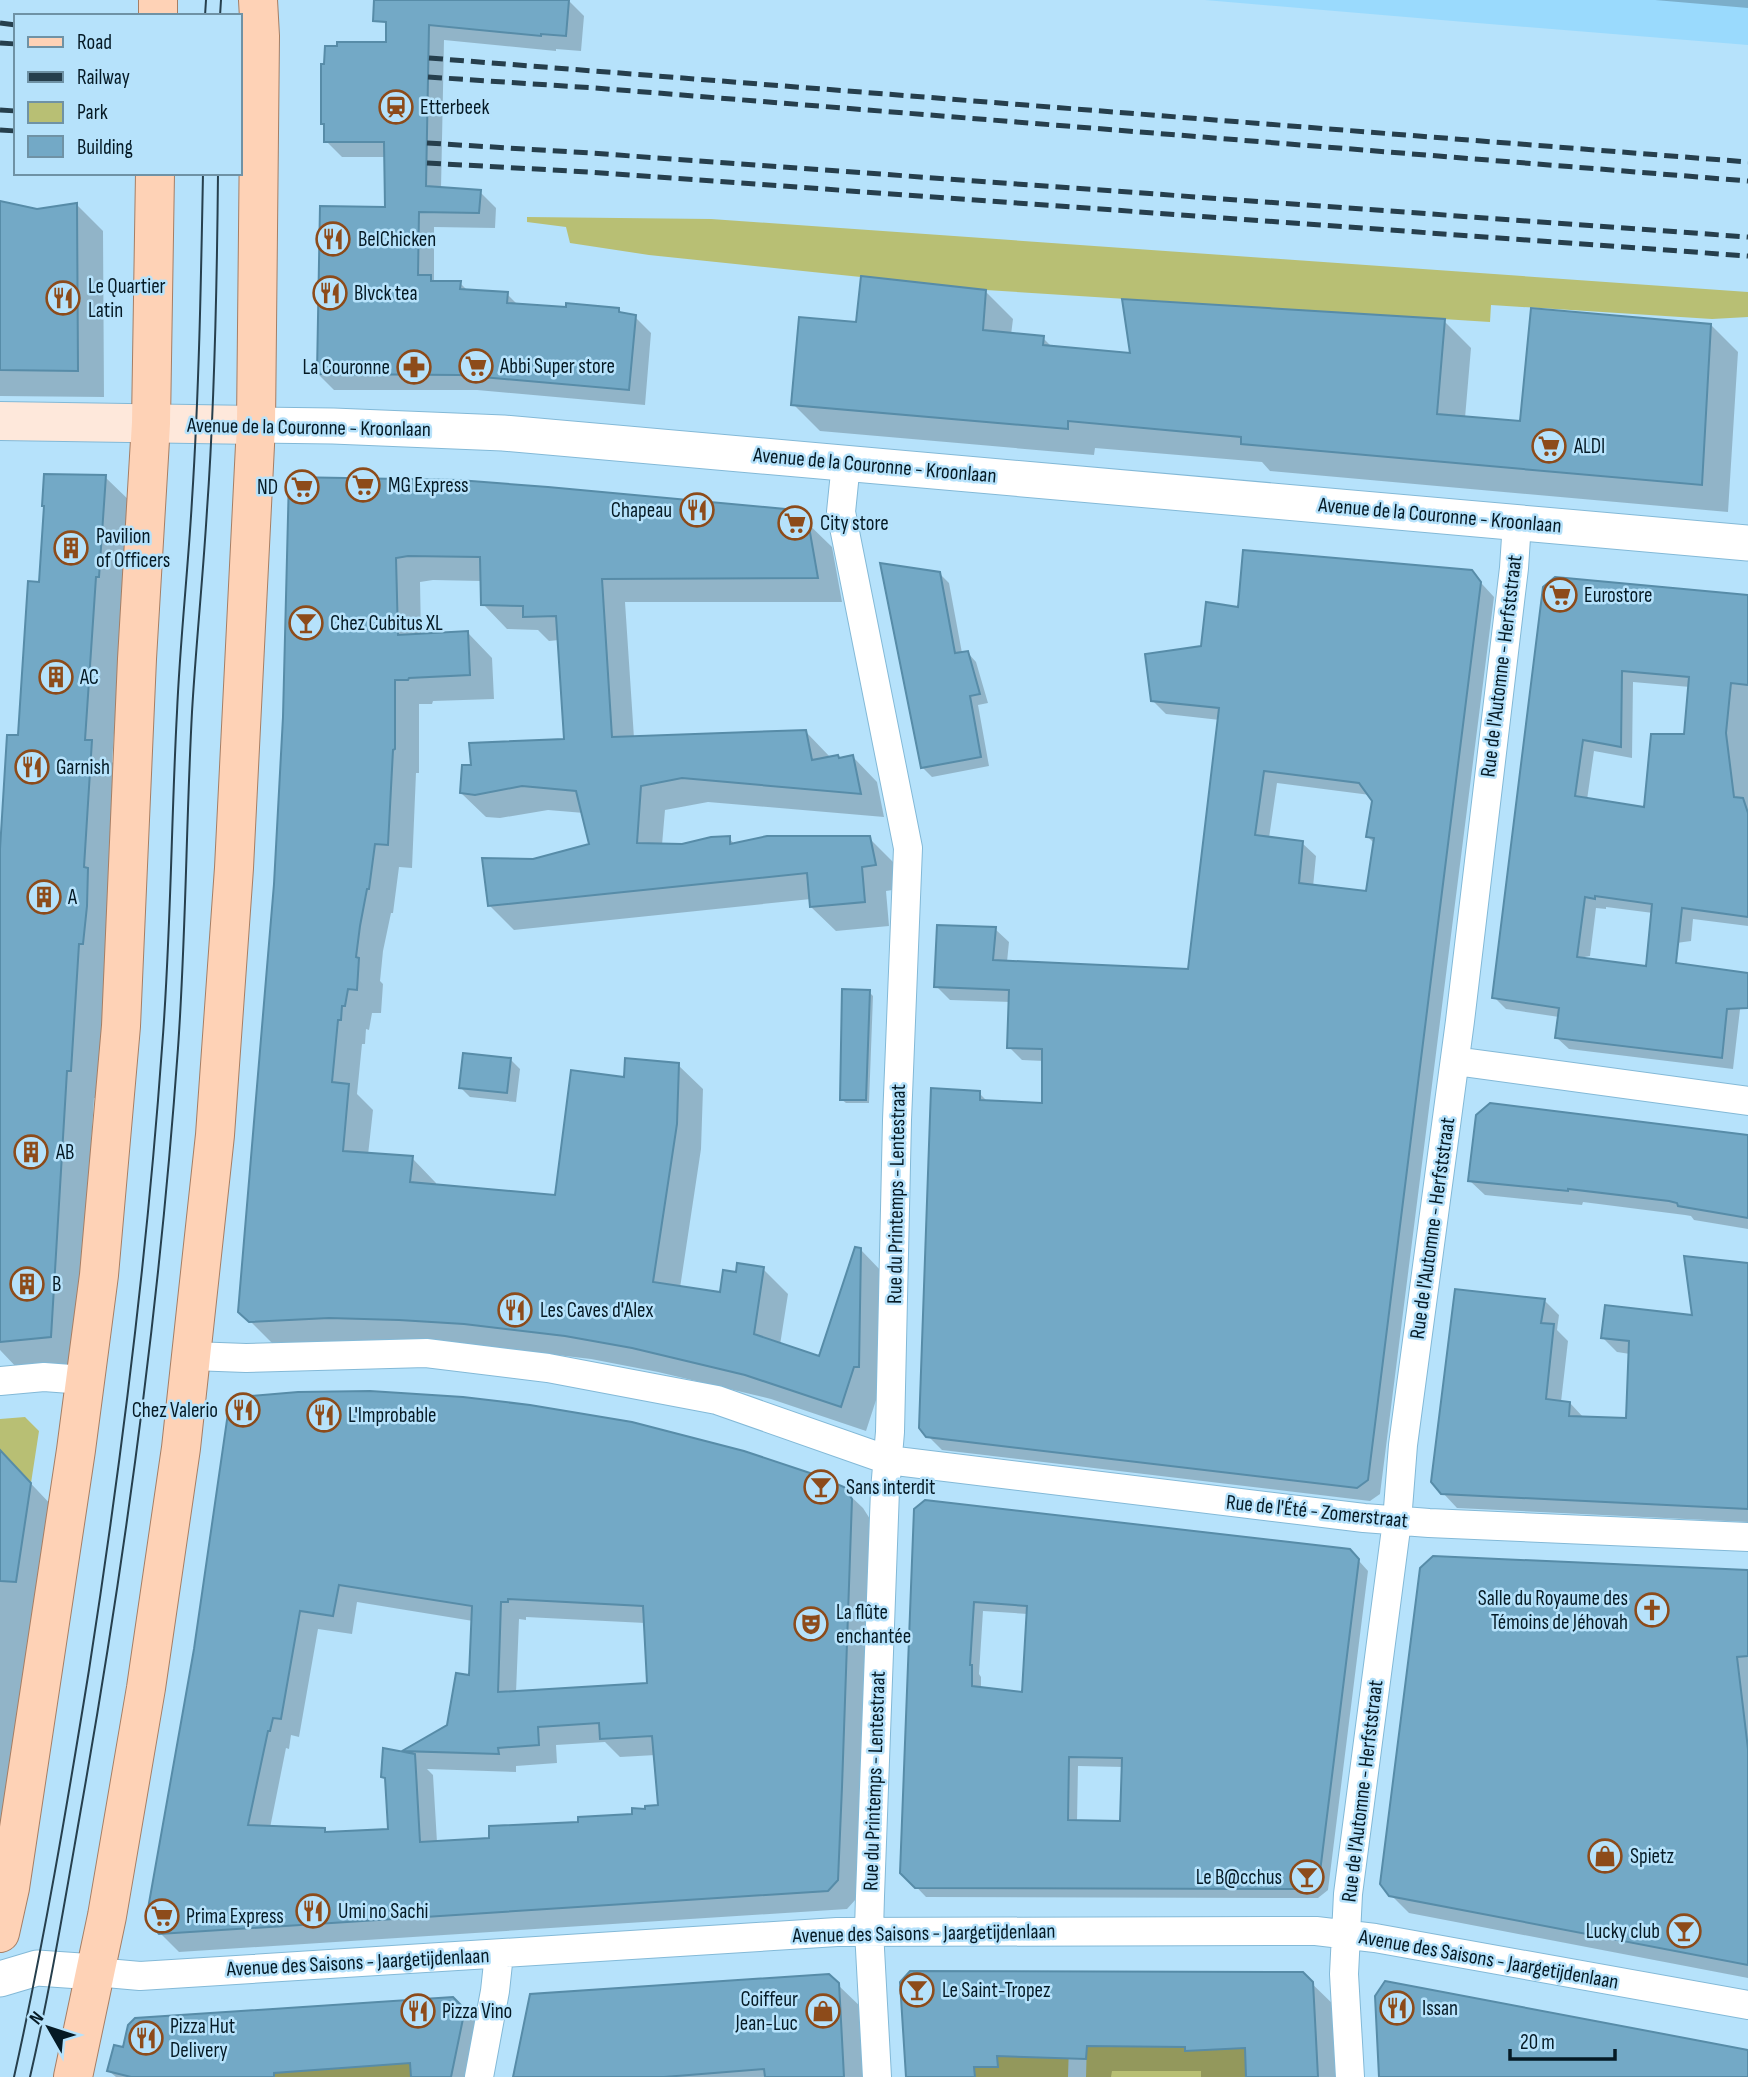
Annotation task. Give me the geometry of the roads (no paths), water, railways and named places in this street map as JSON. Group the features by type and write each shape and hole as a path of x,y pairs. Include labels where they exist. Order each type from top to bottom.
{"main road":[{"path":"73,2077 109,1903 146,1688 181,1448 215,1135 232,895 256,425 260,36 258,0"},
{"path":"0,1933 10,1888 76,1450 99,1275 121,1026 134,714 151,423 155,175"},
{"name":"Avenue de la Couronne - Kroonlaan","path":"0,421 256,425"}],"street":[{"name":"Avenue de la Couronne - Kroonlaan","path":"256,425 503,433 1748,543"},
{"name":"Rue du Printemps - Lentestraat","path":"846,463 841,512 908,848 869,1931 877,2077"},
{"name":"Rue de l'Automne - Herfststraat","path":"1350,2077 1344,1974 1350,1881 1396,1521 1403,1445 1455,1062 1514,568 1517,522"},
{"path":"1455,1062 1748,1101"},
{"name":"Rue de l'Été - Zomerstraat","path":"192,1356 246,1358 426,1353 548,1368 717,1400 888,1460 1396,1521 1748,1538"},
{"path":"0,1381 44,1377 84,1380"},
{"name":"Avenue des Saisons - Jaargetijdenlaan","path":"95,1972 140,1976 869,1931 1316,1931 1375,1938 1748,2006"},
{"path":"479,2077 499,1954"},
{"path":"0,1979 37,1968 95,1972"}],"tram line":[{"path":"205,14 206,0"},
{"path":"220,14 221,0"},
{"path":"14,2077 54,1874 89,1670 122,1438 149,1204 165,1006 178,685 194,459 203,175"},
{"path":"30,2077 64,1906 113,1615 140,1427 162,1238 181,1006 192,712 210,468 218,175"}],"railway":[{"path":"0,23 14,25"},
{"path":"0,43 14,44"},
{"path":"429,58 1748,162"},
{"path":"428,77 595,88 1748,181"},
{"path":"0,110 14,111"},
{"path":"0,130 14,131"},
{"path":"427,143 1748,237"},
{"path":"427,163 589,172 1748,256"}],"place":[{"name":"Etterbeek","path":"396,107"},
{"name":"BelChicken","path":"333,239"},
{"name":"Blvck tea","path":"330,293"},
{"name":"Le Quartier Latin","path":"63,298"},
{"name":"Abbi Super store","path":"476,366"},
{"name":"La Couronne","path":"414,367"},
{"name":"ALDI","path":"1549,446"},
{"name":"MG Express","path":"363,485"},
{"name":"ND","path":"302,487"},
{"name":"Chapeau","path":"697,510"},
{"name":"City store","path":"795,523"},
{"name":"Pavilion of Officers","path":"71,548"},
{"name":"Eurostore","path":"1560,595"},
{"name":"Chez Cubitus XL","path":"306,623"},
{"name":"AC","path":"56,677"},
{"name":"Garnish","path":"32,767"},
{"name":"A","path":"44,897"},
{"name":"AB","path":"31,1152"},
{"name":"B","path":"27,1284"},
{"name":"Les Caves d'Alex","path":"515,1310"},
{"name":"Chez Valerio","path":"243,1410"},
{"name":"L'Improbable","path":"324,1415"},
{"name":"Sans interdit","path":"821,1487"},
{"name":"Salle du Royaume des Témoins de Jéhovah","path":"1652,1610"},
{"name":"La flûte enchantée","path":"811,1624"},
{"name":"Spietz","path":"1605,1856"},
{"name":"Le B@cchus","path":"1307,1877"},
{"name":"Umi no Sachi","path":"313,1911"},
{"name":"Prima Express","path":"162,1916"},
{"name":"Lucky club","path":"1684,1931"},
{"name":"Le Saint-Tropez","path":"917,1990"},
{"name":"Issan","path":"1397,2008"},
{"name":"Pizza Vino","path":"418,2011"},
{"name":"Coiffeur Jean-Luc","path":"823,2011"},
{"name":"Pizza Hut Delivery","path":"146,2038"}]}
